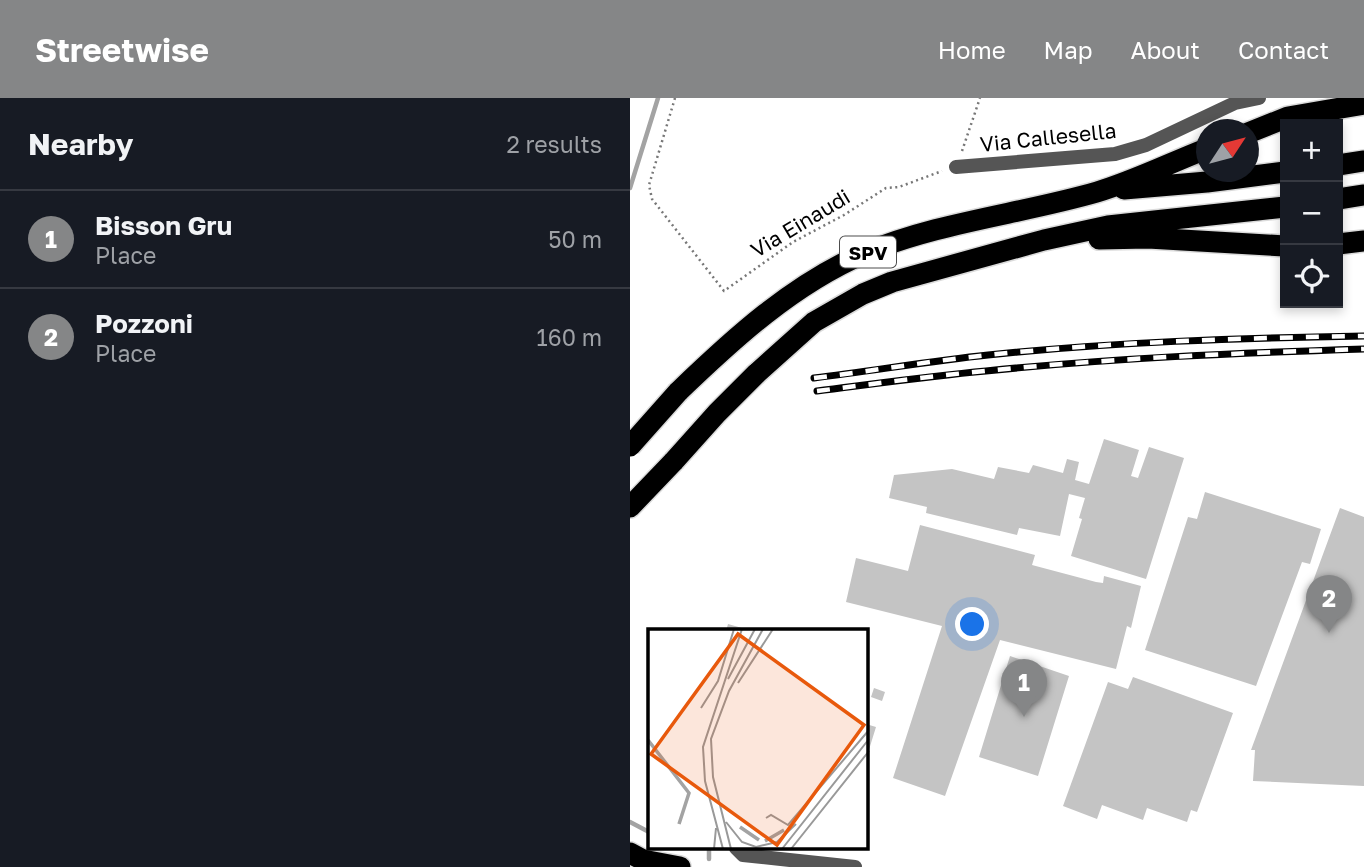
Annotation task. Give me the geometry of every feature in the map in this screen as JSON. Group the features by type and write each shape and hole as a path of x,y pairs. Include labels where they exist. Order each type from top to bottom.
{"highway":[{"path":"1259,129 1288,117 1364,104"},
{"path":"1098,191 1196,153"},
{"path":"1343,164 1364,161"},
{"name":"SPV","path":"630,446 678,392 712,359 782,300 864,253 904,239 1098,191 1280,173"},
{"path":"1343,198 1364,195"},
{"name":"SPV","path":"630,507 755,374 814,322 863,294 892,282 1044,240 1108,226 1280,208"},
{"path":"1044,240 1148,238 1280,246"},
{"path":"1343,243 1364,241"},
{"path":"630,853 643,860 680,867"}],"street":[{"name":"Via Callesella","path":"956,167 1115,154 1146,145 1235,103 1259,98"},
{"path":"738,850 743,855 855,867"}],"path":[{"name":"Via Einaudi","path":"675,98 649,186 652,199 724,291 793,242 844,215 886,188 899,187 956,167"},
{"path":"956,167 980,98"}],"building":[{"path":"1104,439 1139,450 1131,476 1138,478 1149,447 1184,458 1146,579 1071,556 1085,498 1069,494 1060,536 1019,528 1017,535 926,513 927,507 889,498 894,475 952,469 994,479 998,467 1029,473 1033,465 1063,473 1067,459 1079,462 1075,480 1089,484"},
{"path":"1205,492 1321,529 1310,564 1302,562 1256,686 1145,650 1188,517 1197,519"},
{"path":"1340,508 1364,517 1364,786 1253,781 1255,750 1251,750"},
{"path":"920,525 1035,555 1032,565 1096,582 1103,583 1104,576 1141,586 1131,628 1127,626 1116,669 1000,640 945,796 893,778 942,626 846,602 856,558 908,571"},
{"path":"728,624 746,629 727,629"},
{"path":"1010,656 1069,676 1038,776 979,757"},
{"path":"1133,677 1233,713 1197,812 1191,810 1187,822 1147,808 1143,820 1102,805 1097,819 1063,806 1108,682 1128,689"},
{"path":"874,688 885,692 882,701 871,697"},
{"path":"868,725 876,727 868,753"}],"waterway":[{"path":"630,188 658,98"},
{"path":"630,822 648,831"},
{"path":"709,850 709,859"}],"railway":[{"path":"814,378 966,357 1082,347 1223,339 1364,336"},
{"path":"817,391 944,375 1080,363 1364,349"}],"place":[{"name":"Pozzoni","path":"1329,633"},
{"name":"Bisson Gru","path":"1024,717"}]}
